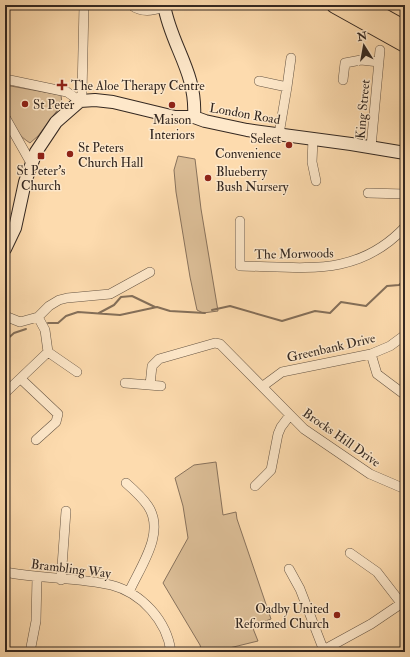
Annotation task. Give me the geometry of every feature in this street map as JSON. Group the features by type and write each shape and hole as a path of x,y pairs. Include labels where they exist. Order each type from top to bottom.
{"highway":[{"path":"335,5 405,44"},
{"path":"362,5 405,30"}],"main road":[{"path":"164,6 191,80 195,100 194,117"},
{"name":"London Road","path":"80,101 95,100 175,117 194,117 225,126 405,153"},
{"path":"5,248 15,228 31,163 42,141 56,122 80,101"}],"street":[{"path":"5,79 67,92 80,101 82,93 84,5"},
{"path":"131,5 139,10 148,11 164,6"},
{"name":"King Street","path":"371,147 380,50"},
{"path":"280,134 291,58"},
{"path":"343,80 345,63 361,60 379,62"},
{"path":"259,81 286,87"},
{"path":"5,117 31,163"},
{"path":"313,139 312,162 316,181"},
{"path":"368,193 405,194"},
{"name":"The Morwoods","path":"240,221 240,266 316,267 336,266 354,262 384,246 405,227"},
{"path":"5,316 20,322 38,317 49,306 59,300 110,294 150,272"},
{"path":"38,317 45,330 48,352 77,372"},
{"name":"Greenbank Drive","path":"262,386 277,374 287,370 371,354 390,346 405,335"},
{"name":"Brocks Hill Drive","path":"150,385 152,366 159,359 215,343 220,344 304,429 370,474 405,489"},
{"path":"5,393 48,352"},
{"path":"371,354 377,374 405,395"},
{"path":"20,379 58,414 56,422 36,440"},
{"path":"125,383 160,386"},
{"path":"255,486 271,470 280,427 290,415"},
{"path":"126,484 147,504 152,513 154,522 151,546 129,592"},
{"path":"61,580 66,511"},
{"path":"289,569 300,589 322,651 371,624 403,602 377,572 350,553"},
{"name":"Brambling Way","path":"5,572 111,585 129,592 144,602 165,628 171,652"},
{"path":"30,652 36,621 38,577"}],"shaded area":[{"path":"5,85 61,95 62,104 38,136 30,143 17,131 13,125 8,110"},
{"path":"178,156 195,159 201,209 218,311 203,313 197,310 176,192 174,170"},
{"path":"216,462 223,515 236,512 237,519 271,619 252,626 258,641 213,652 202,652 200,645 163,583 188,538 183,506 175,478 194,465"}],"waterway":[{"path":"212,310 230,306 282,321 315,311 330,313 341,302 366,306 387,286 399,285 405,280"},
{"path":"99,313 114,305 121,297 132,296 155,307"},
{"path":"48,323 58,323 66,316 78,312 120,315 157,307 170,311 205,313"},
{"path":"5,341 14,333 26,329"}],"place":[{"name":"The Aloe Therapy Centre","path":"62,85"},
{"name":"St Peter","path":"25,104"},
{"name":"Maison Interiors","path":"172,105"},
{"name":"Select Convenience","path":"289,145"},
{"name":"St Peters Church Hall","path":"70,154"},
{"name":"St Peter's Church","path":"41,156"},
{"name":"Blueberry Bush Nursery","path":"208,178"},
{"name":"Oadby United Reformed Church","path":"337,615"}]}
